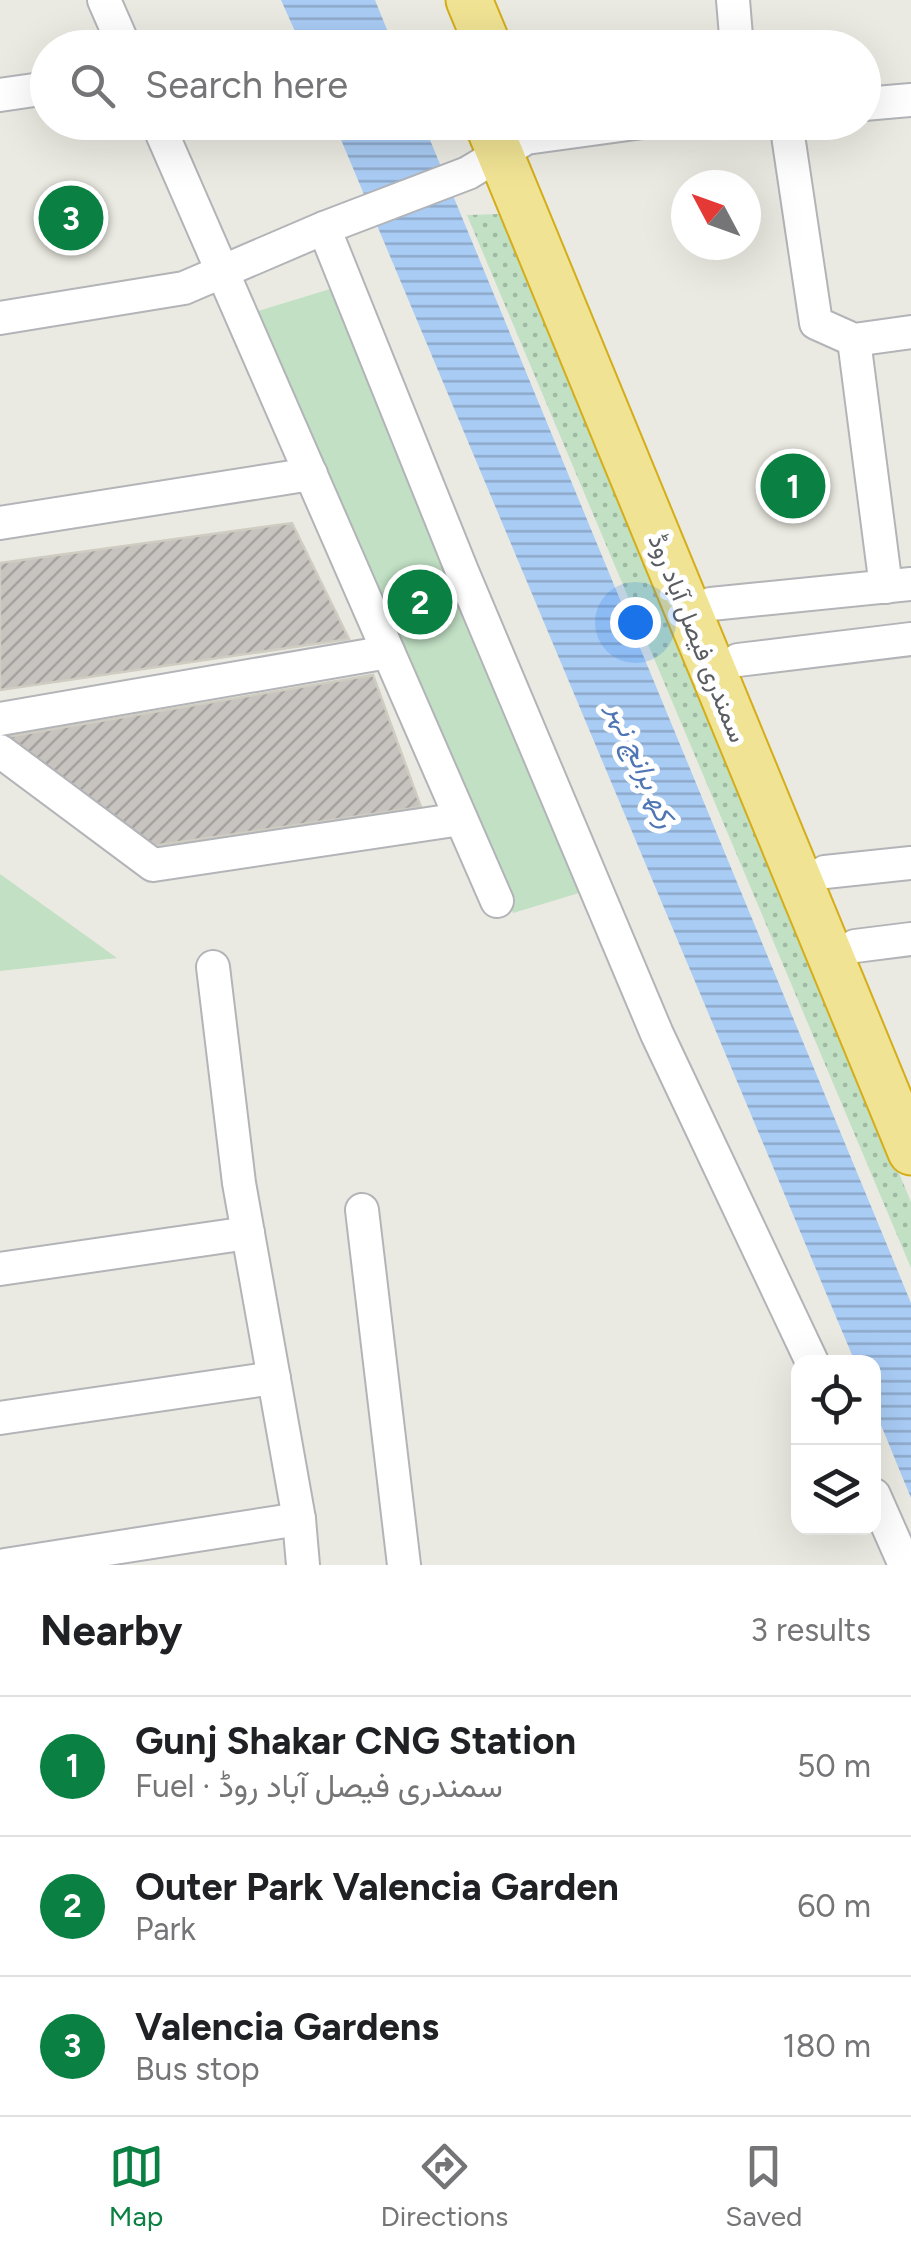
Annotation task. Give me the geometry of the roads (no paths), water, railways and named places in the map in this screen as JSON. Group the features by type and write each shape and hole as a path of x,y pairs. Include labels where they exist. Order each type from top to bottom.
{"highway":[{"path":"436,0 448,30"},
{"path":"469,0 482,30"},
{"name":"سمندری فیصل آباد روڈ","path":"500,142 738,660 911,1074"},
{"name":"سمندری فیصل آباد روڈ","path":"500,142 911,1152"}],"street":[{"path":"104,0 117,30"},
{"path":"732,0 735,30"},
{"path":"0,94 30,90"},
{"path":"881,103 911,100"},
{"path":"165,140 497,901"},
{"path":"789,140 816,323 854,340 911,332"},
{"path":"0,318 184,288 359,216 500,142"},
{"path":"324,228 462,571 656,1034 809,1355"},
{"path":"711,604 898,586 854,340"},
{"path":"0,523 311,474"},
{"path":"738,660 911,638"},
{"path":"0,719 388,652"},
{"path":"0,751 154,865 462,819"},
{"path":"826,872 911,863"},
{"path":"855,946 911,939"},
{"path":"213,966 238,1183 303,1565"},
{"path":"362,1210 404,1565"},
{"path":"0,1268 248,1232"},
{"path":"0,1418 274,1378"},
{"path":"881,1511 903,1561"},
{"path":"6,1565 298,1519"}],"water":[{"path":"281,0 375,0 387,30 294,30"},
{"name":"رکھ برانچ نہر","path":"341,140 430,140 911,1303 911,1498 881,1425 881,1355 852,1355"}],"place":[{"name":"Valencia Gardens","path":"71,218"},
{"name":"Gunj Shakar CNG Station","path":"793,486"},
{"name":"Outer Park Valencia Garden","path":"420,602"}]}
